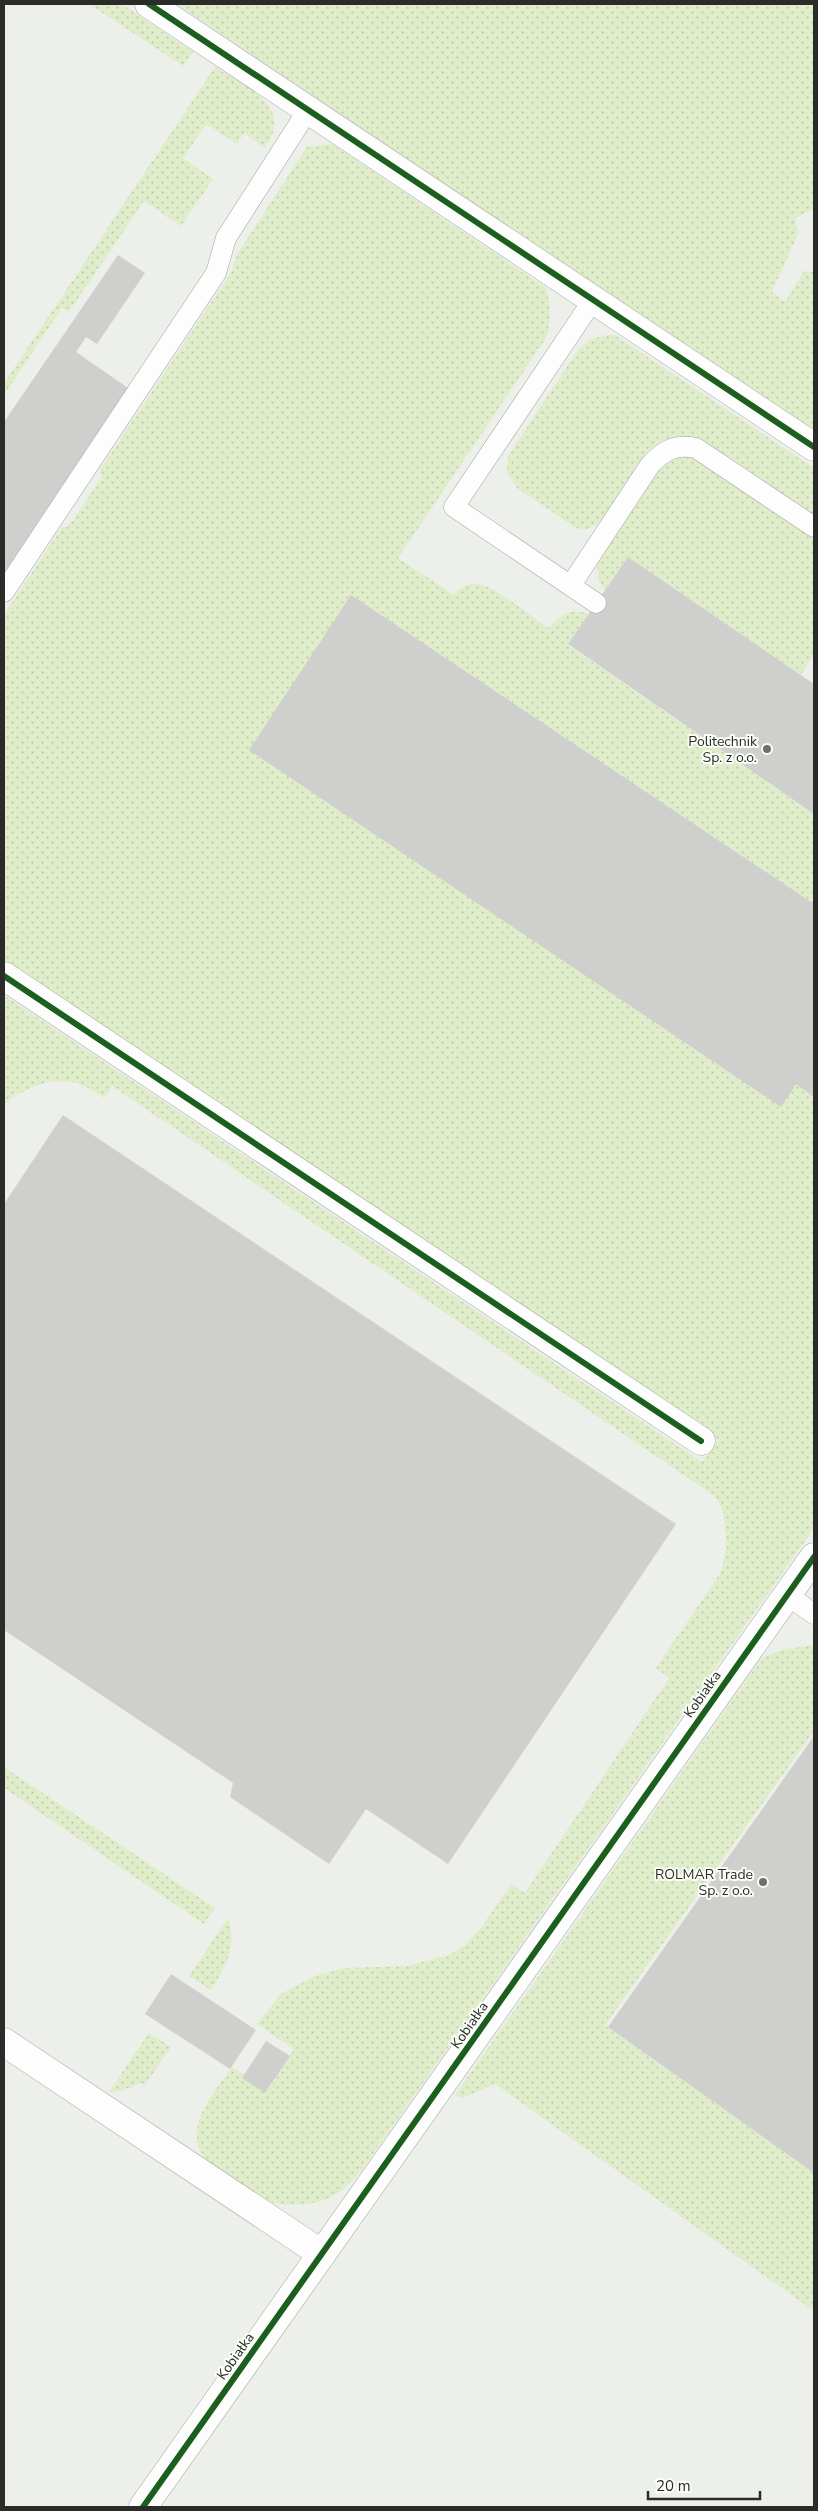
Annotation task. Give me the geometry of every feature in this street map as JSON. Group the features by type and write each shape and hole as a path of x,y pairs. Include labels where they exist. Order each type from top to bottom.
{"street":[{"path":"149,4 814,447"},
{"path":"4,976 701,1441"},
{"name":"Kobiałka","path":"143,2507 814,1556"},
{"path":"4,2042 322,2254"}],"lane":[{"path":"4,592 216,273 226,238 308,110"},
{"path":"593,300 454,507 596,603"},
{"path":"571,586 650,466 661,453 672,447 696,448 814,527"},
{"path":"787,1595 814,1614"}],"green space":[{"path":"89,4 122,4 193,52 183,66"},
{"path":"177,4 814,4 814,209 795,218 798,234 772,292 785,302 804,271 814,272 814,432"},
{"path":"215,67 263,99 271,109 274,120 273,133 265,148 244,133 237,144 206,124 183,158 213,179 181,226 144,201 69,312 62,308 4,395 4,383"},
{"path":"332,144 546,288 549,301 550,319 546,338 398,558 454,595 467,585 478,584 485,586 524,610 548,628 557,619 571,612 576,611 589,614 568,645 814,814 814,1528 361,2171 334,2196 312,2203 281,2204 262,2200 246,2191 208,2162 201,2152 197,2141 198,2125 205,2107 232,2067 268,2090 294,2049 257,2024 281,1994 314,1976 345,1968 406,1966 449,1955 465,1945 481,1928 511,1884 525,1893 669,1678 656,1668 721,1572 726,1549 723,1511 716,1497 112,1086 104,1098 87,1087 63,1081 52,1082 31,1088 4,1105 4,995 702,1462 719,1440 4,961 4,615 62,527 68,527 102,477 100,470 232,271 236,256 307,147"},
{"path":"606,335 615,335 814,468 814,516 700,440 684,437 670,438 657,444 645,454 600,523 585,530 576,528 517,488 507,472 508,456 578,350 589,340"},
{"path":"672,456 695,457 814,536 814,654 801,675 628,557 605,590 599,582 597,563 656,473"},
{"path":"814,1645 814,1731 605,2025 814,2173 814,2311 495,2084 462,2098 455,2095 762,1658 781,1650"},
{"path":"4,1767 215,1908 204,1924 4,1788"},
{"path":"228,1918 231,1947 221,1973 211,1990 189,1976"},
{"path":"149,2033 171,2047 145,2085 141,2083 120,2091 109,2092"}],"building":[{"path":"118,255 145,273 97,344 86,337 76,352 128,388 4,573 4,422"},
{"name":"Politechnik Sp. z o.o.","path":"628,557 814,684 814,814 568,644"},
{"path":"351,595 814,904 814,1097 796,1084 781,1107 249,750"},
{"path":"63,1115 676,1524 448,1864 366,1809 329,1864 230,1797 233,1783 4,1630 4,1204"},
{"name":"ROLMAR Trade Sp. z o.o.","path":"814,1736 814,2173 608,2027"},
{"path":"171,1974 256,2030 230,2069 145,2014"},
{"path":"266,2041 290,2056 265,2093 242,2078"}],"cycle path":[{"path":"149,4 814,447"},
{"path":"4,976 701,1441"},
{"path":"143,2507 814,1557"}],"place":[{"name":"Politechnik Sp. z o.o.","path":"767,749"},
{"name":"ROLMAR Trade Sp. z o.o.","path":"763,1882"}]}
